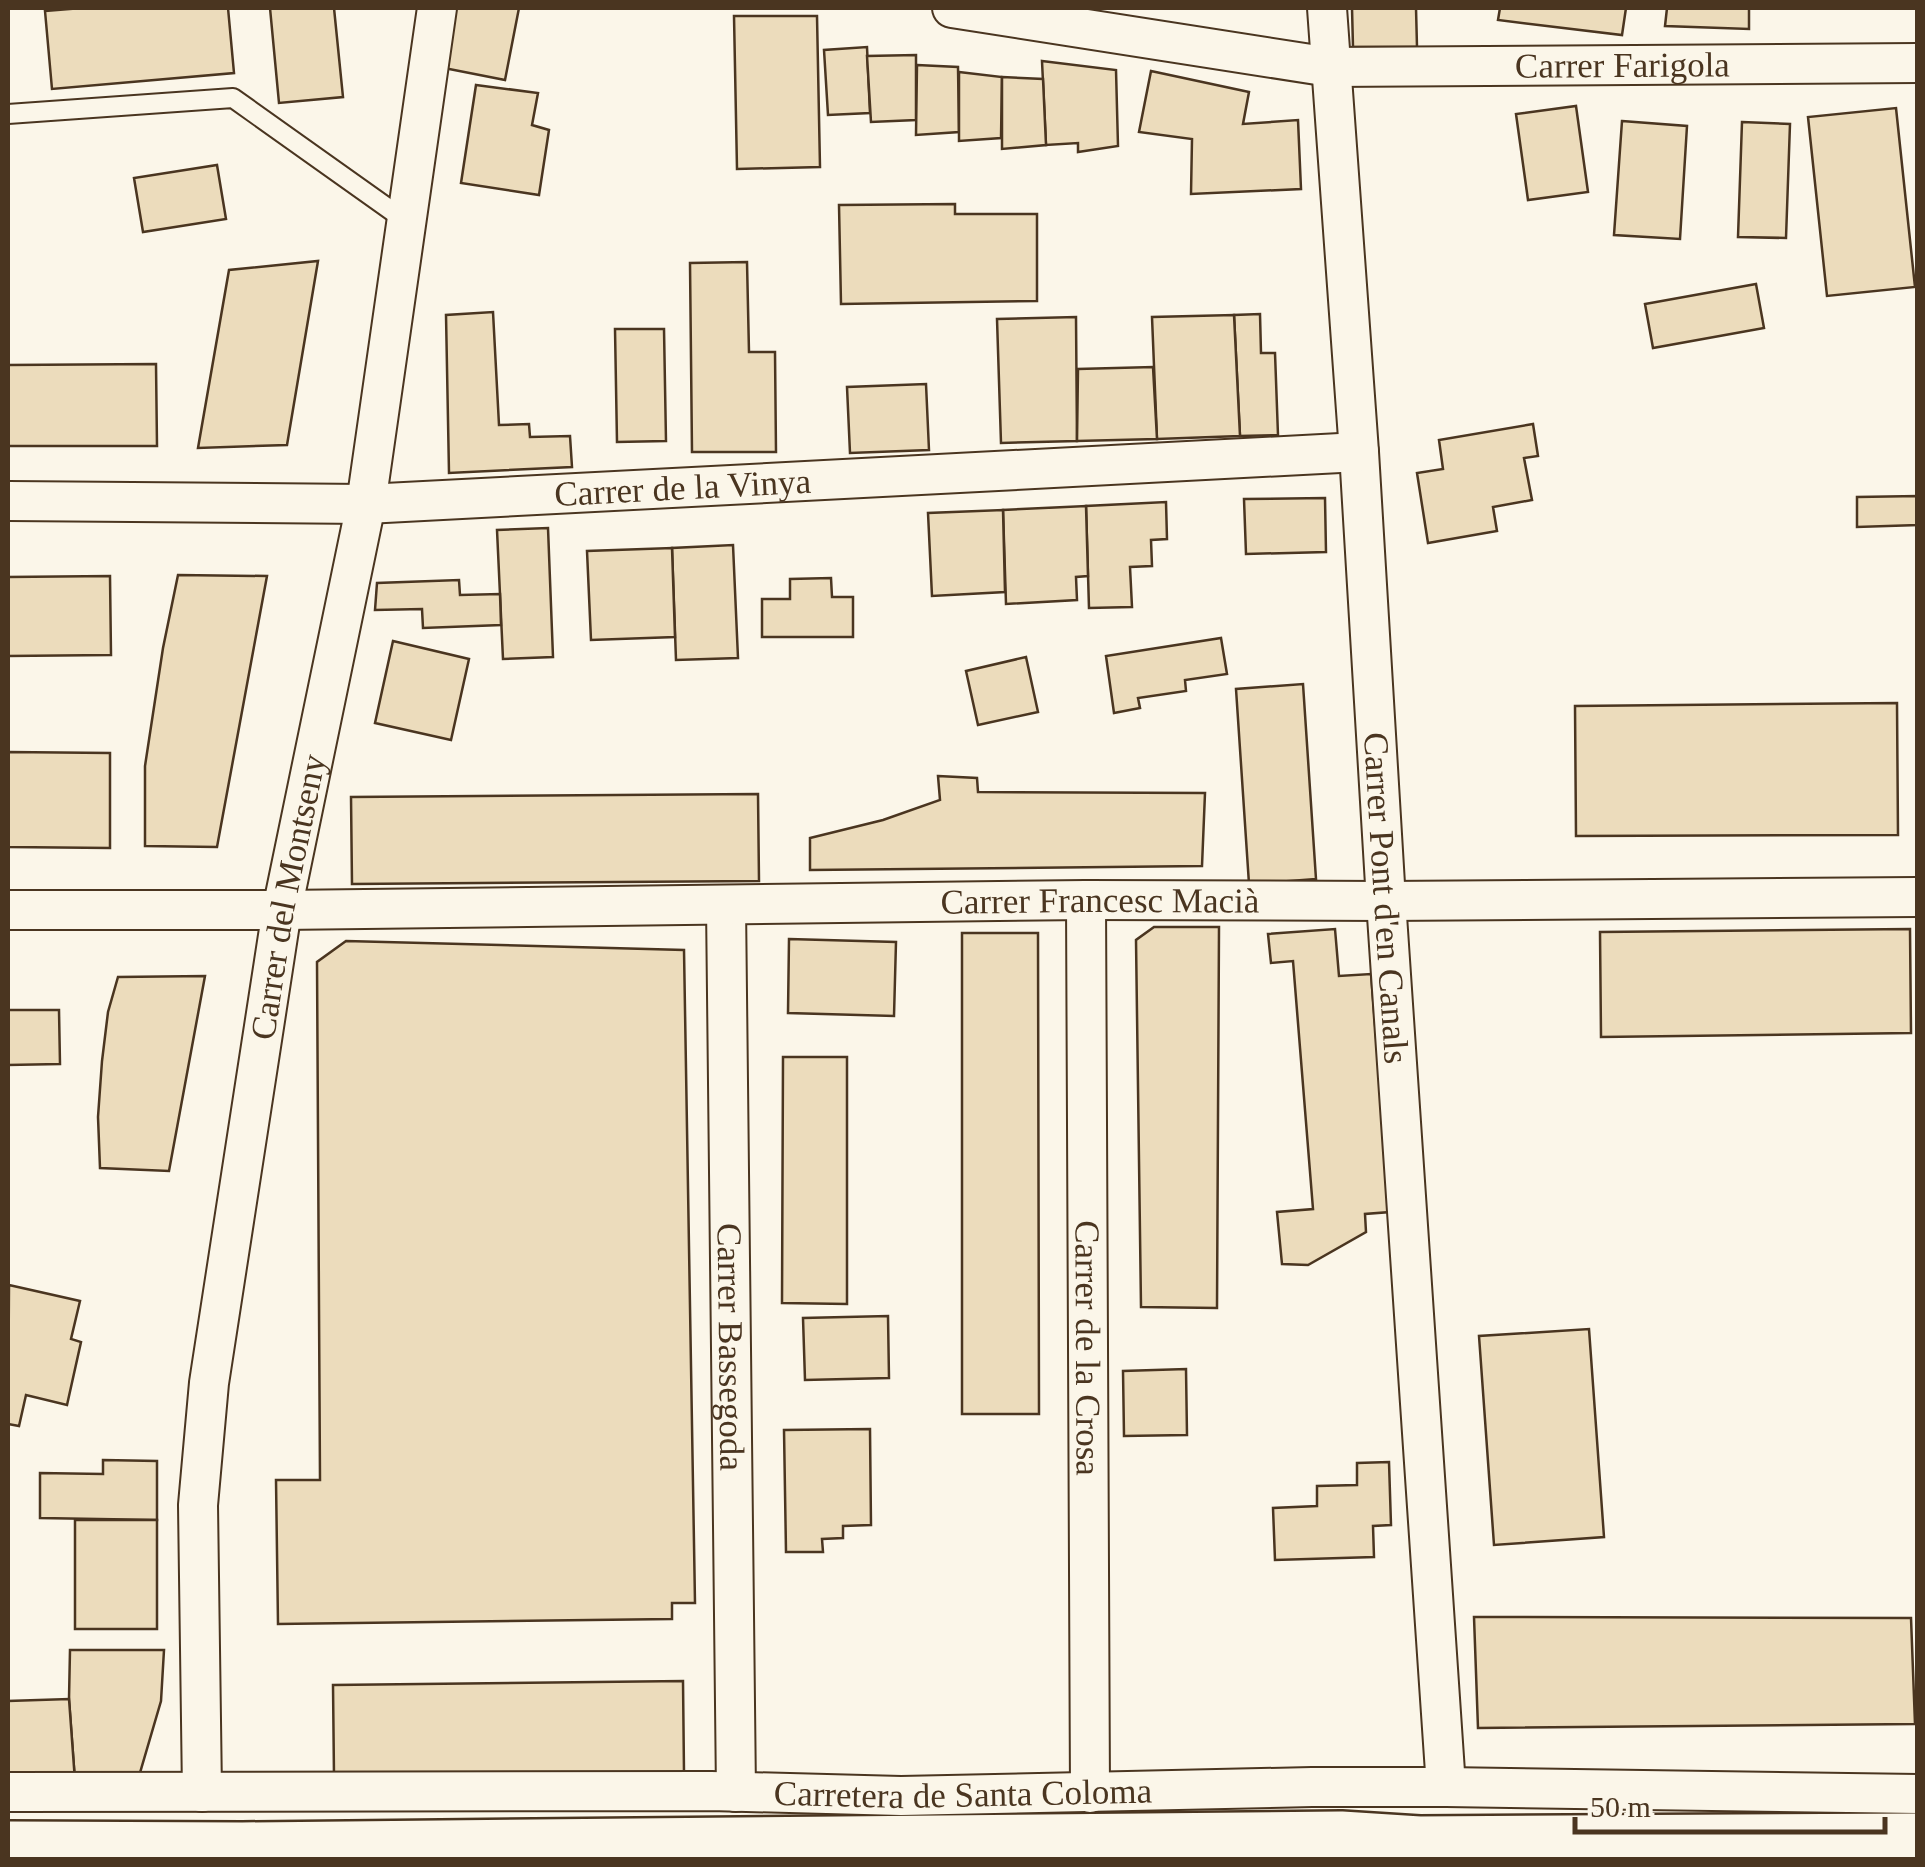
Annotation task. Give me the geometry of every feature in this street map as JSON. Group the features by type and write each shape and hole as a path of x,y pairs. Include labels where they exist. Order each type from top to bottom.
{"main road":[{"path":"8,1850 1327,1839 1419,1844 1918,1841"}],"street":[{"name":"Carrer del Montseny","path":"202,1792 199,1488 209,1383 282,910 366,504 438,8"},
{"name":"Carrer Farigola","path":"952,8 1330,67 1918,64"},
{"name":"Carrer Pont d'en Canals","path":"1327,8 1446,1787"},
{"name":"Carrer de la Vinya","path":"8,501 366,504 1358,452"},
{"name":"Carrer Francesc Macià","path":"8,910 1918,897"},
{"name":"Carrer de la Crosa","path":"1086,900 1090,1793"},
{"name":"Carrer Bassegoda","path":"726,905 736,1792"},
{"name":"Carretera de Santa Coloma","path":"8,1792 736,1792 902,1796 1446,1787 1918,1794"}],"lane":[{"path":"8,114 233,98 407,221"}],"building":[{"path":"228,8 234,73 52,89 45,11"},
{"path":"270,8 334,8 343,97 279,103"},
{"path":"449,8 519,8 505,80 444,68"},
{"path":"1352,8 1416,8 1417,47 1353,47"},
{"path":"1500,8 1626,8 1622,35 1498,20"},
{"path":"1667,8 1749,8 1749,29 1665,26"},
{"path":"734,16 817,16 820,167 737,169"},
{"path":"867,47 870,113 828,115 824,50"},
{"path":"916,55 916,120 871,122 867,56"},
{"path":"1042,61 1116,70 1118,146 1078,152 1078,143 1046,145"},
{"path":"917,65 958,67 959,132 916,135"},
{"path":"1151,71 1249,92 1243,124 1298,120 1301,189 1191,194 1192,139 1139,132"},
{"path":"959,72 1002,77 1001,138 959,141"},
{"path":"1002,77 1043,79 1046,145 1002,149"},
{"path":"476,85 538,93 532,125 549,130 539,195 461,183"},
{"path":"1576,106 1588,192 1528,200 1516,114"},
{"path":"1896,108 1915,287 1827,296 1808,117"},
{"path":"1622,121 1687,126 1680,239 1614,235"},
{"path":"1742,122 1790,124 1786,238 1738,237"},
{"path":"217,165 226,219 143,232 134,178"},
{"path":"955,204 955,214 1037,214 1037,301 841,304 839,205"},
{"path":"318,261 287,445 198,448 229,270"},
{"path":"747,262 749,352 775,352 776,452 692,452 690,263"},
{"path":"1756,284 1764,328 1653,348 1645,304"},
{"path":"493,312 499,425 529,424 530,437 570,436 572,467 449,473 446,315"},
{"path":"1260,314 1261,353 1275,353 1278,435 1240,436 1234,315"},
{"path":"1234,315 1240,436 1157,439 1152,317"},
{"path":"1076,317 1077,441 1001,443 997,319"},
{"path":"615,329 664,329 666,441 617,442"},
{"path":"156,364 157,446 8,446 8,365"},
{"path":"1153,367 1157,439 1077,441 1078,369"},
{"path":"926,384 929,450 850,453 847,387"},
{"path":"1533,424 1538,456 1524,458 1532,500 1493,507 1497,531 1428,543 1417,473 1443,469 1439,440"},
{"path":"1918,496 1918,525 1857,527 1857,497"},
{"path":"1325,498 1326,552 1246,554 1244,499"},
{"path":"1166,502 1167,539 1151,540 1152,566 1130,567 1132,607 1089,608 1086,506"},
{"path":"1086,506 1088,576 1076,577 1077,600 1006,604 1003,510"},
{"path":"1003,510 1005,592 932,596 928,513"},
{"path":"548,528 553,657 503,659 497,530"},
{"path":"733,545 738,658 676,660 672,548"},
{"path":"672,548 675,637 591,640 587,551"},
{"path":"178,575 267,576 217,847 145,846 145,766"},
{"path":"110,576 111,655 8,656 8,577"},
{"path":"831,578 832,597 853,597 853,637 762,637 762,599 790,599 790,579"},
{"path":"459,580 460,595 500,594 501,625 423,628 422,609 375,610 377,583"},
{"path":"1221,638 1227,674 1185,680 1186,691 1138,698 1140,708 1114,713 1106,656"},
{"path":"393,641 469,659 451,740 375,723"},
{"path":"1026,657 1038,712 978,725 966,671"},
{"path":"1303,684 1316,879 1249,884 1236,689"},
{"path":"1897,703 1898,835 1576,836 1575,706"},
{"path":"8,752 110,753 110,848 8,847"},
{"path":"938,776 977,778 978,792 1205,793 1202,866 810,870 810,838 883,820 940,800"},
{"path":"758,794 759,881 352,884 351,797"},
{"path":"1154,927 1219,927 1217,1308 1141,1307 1136,940"},
{"path":"1335,929 1339,976 1371,974 1390,1212 1365,1214 1366,1232 1308,1265 1282,1264 1277,1212 1313,1209 1293,961 1271,963 1268,934"},
{"path":"1910,929 1911,1033 1601,1037 1600,932"},
{"path":"962,933 1038,933 1039,1414 962,1414"},
{"path":"789,939 896,942 894,1016 788,1013"},
{"path":"346,941 684,950 695,1603 672,1603 672,1619 278,1624 276,1480 320,1480 317,962"},
{"path":"205,976 169,1171 100,1168 102,1061 108,1012 118,977"},
{"path":"8,1010 59,1010 60,1064 8,1065"},
{"path":"783,1057 847,1057 847,1304 782,1303"},
{"path":"9,1285 80,1301 71,1339 81,1342 67,1405 26,1395 19,1426 8,1424"},
{"path":"888,1316 889,1378 805,1380 803,1318"},
{"path":"1589,1329 1604,1537 1494,1545 1479,1336"},
{"path":"1186,1369 1187,1435 1124,1436 1123,1371"},
{"path":"870,1429 871,1525 843,1526 843,1538 822,1539 823,1552 786,1552 784,1430"},
{"path":"103,1460 157,1461 157,1520 40,1518 40,1473 103,1474"},
{"path":"1389,1462 1391,1525 1373,1526 1374,1557 1275,1560 1273,1508 1317,1506 1317,1486 1357,1485 1357,1463"},
{"path":"75,1520 157,1520 157,1629 75,1629"},
{"path":"1474,1617 1911,1618 1915,1724 1478,1728"},
{"path":"70,1650 164,1650 161,1701 137,1783 75,1781"},
{"path":"683,1681 684,1773 334,1776 333,1685"},
{"path":"69,1699 75,1781 8,1782 8,1701"}]}
